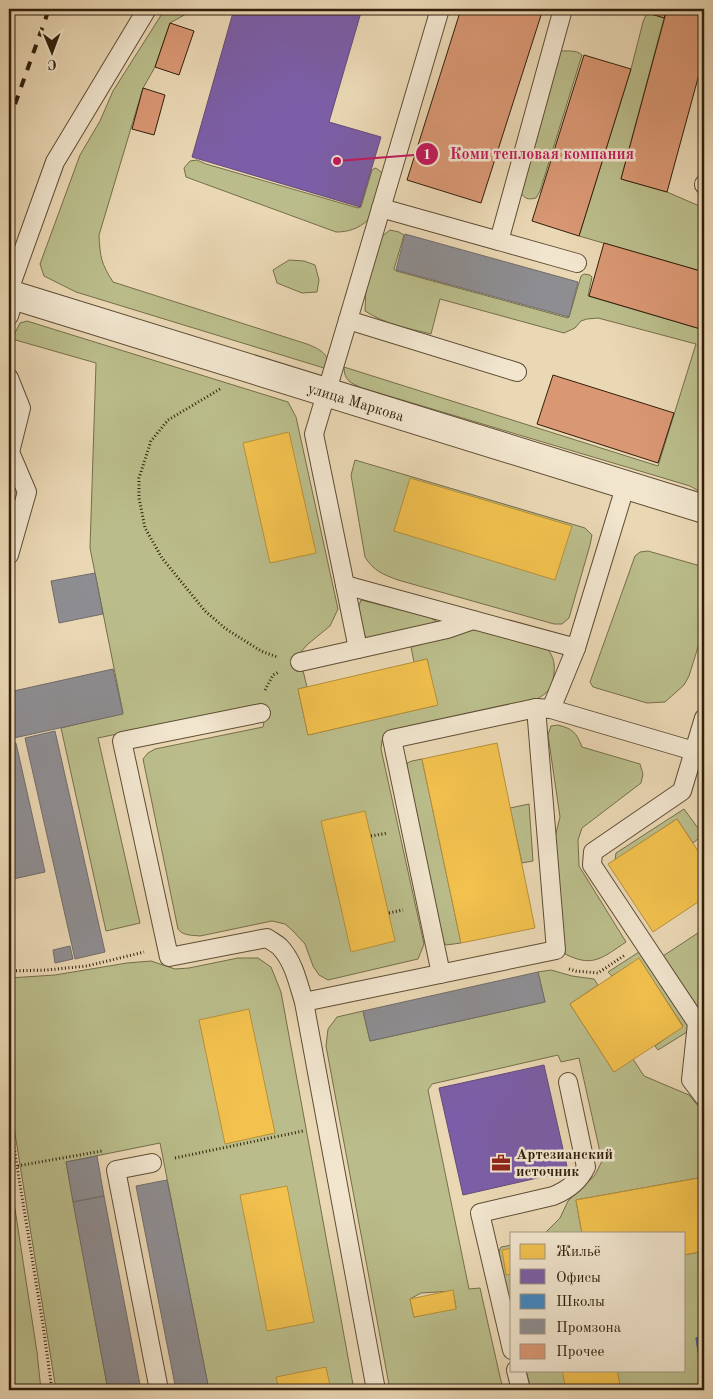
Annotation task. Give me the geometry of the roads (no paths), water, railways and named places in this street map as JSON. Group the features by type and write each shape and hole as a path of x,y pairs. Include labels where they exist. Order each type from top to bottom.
{"street":[{"name":"улица Маркова","path":"10,299 326,392 704,509"}],"lane":[{"path":"10,299 55,162 147,9"},
{"path":"358,649 314,434 440,9"},
{"path":"499,241 563,9"},
{"path":"381,208 577,263"},
{"path":"348,320 517,372"},
{"path":"9,378 21,408 10,452 26,492 9,555"},
{"path":"304,1002 556,950 543,708 576,648 626,484"},
{"path":"345,585 576,648"},
{"path":"300,662 447,629 472,620"},
{"path":"441,974 392,739 543,708 694,751"},
{"path":"261,713 122,741 169,957 267,938 279,946 290,961 297,977 304,1002 376,1390"},
{"path":"704,718 682,791 593,852 592,864 697,1023 691,1080 704,1097"},
{"path":"510,1341 480,1213 554,1196 575,1184 582,1176 586,1167 568,1082"},
{"path":"152,1163 116,1170 159,1390"},
{"path":"516,1372 521,1390"}],"railway":[{"path":"9,121 49,9"}],"place":[{"name":"Коми тепловая компания","path":"337,161"},
{"name":"Артезианский источник","path":"501,1163"}]}
